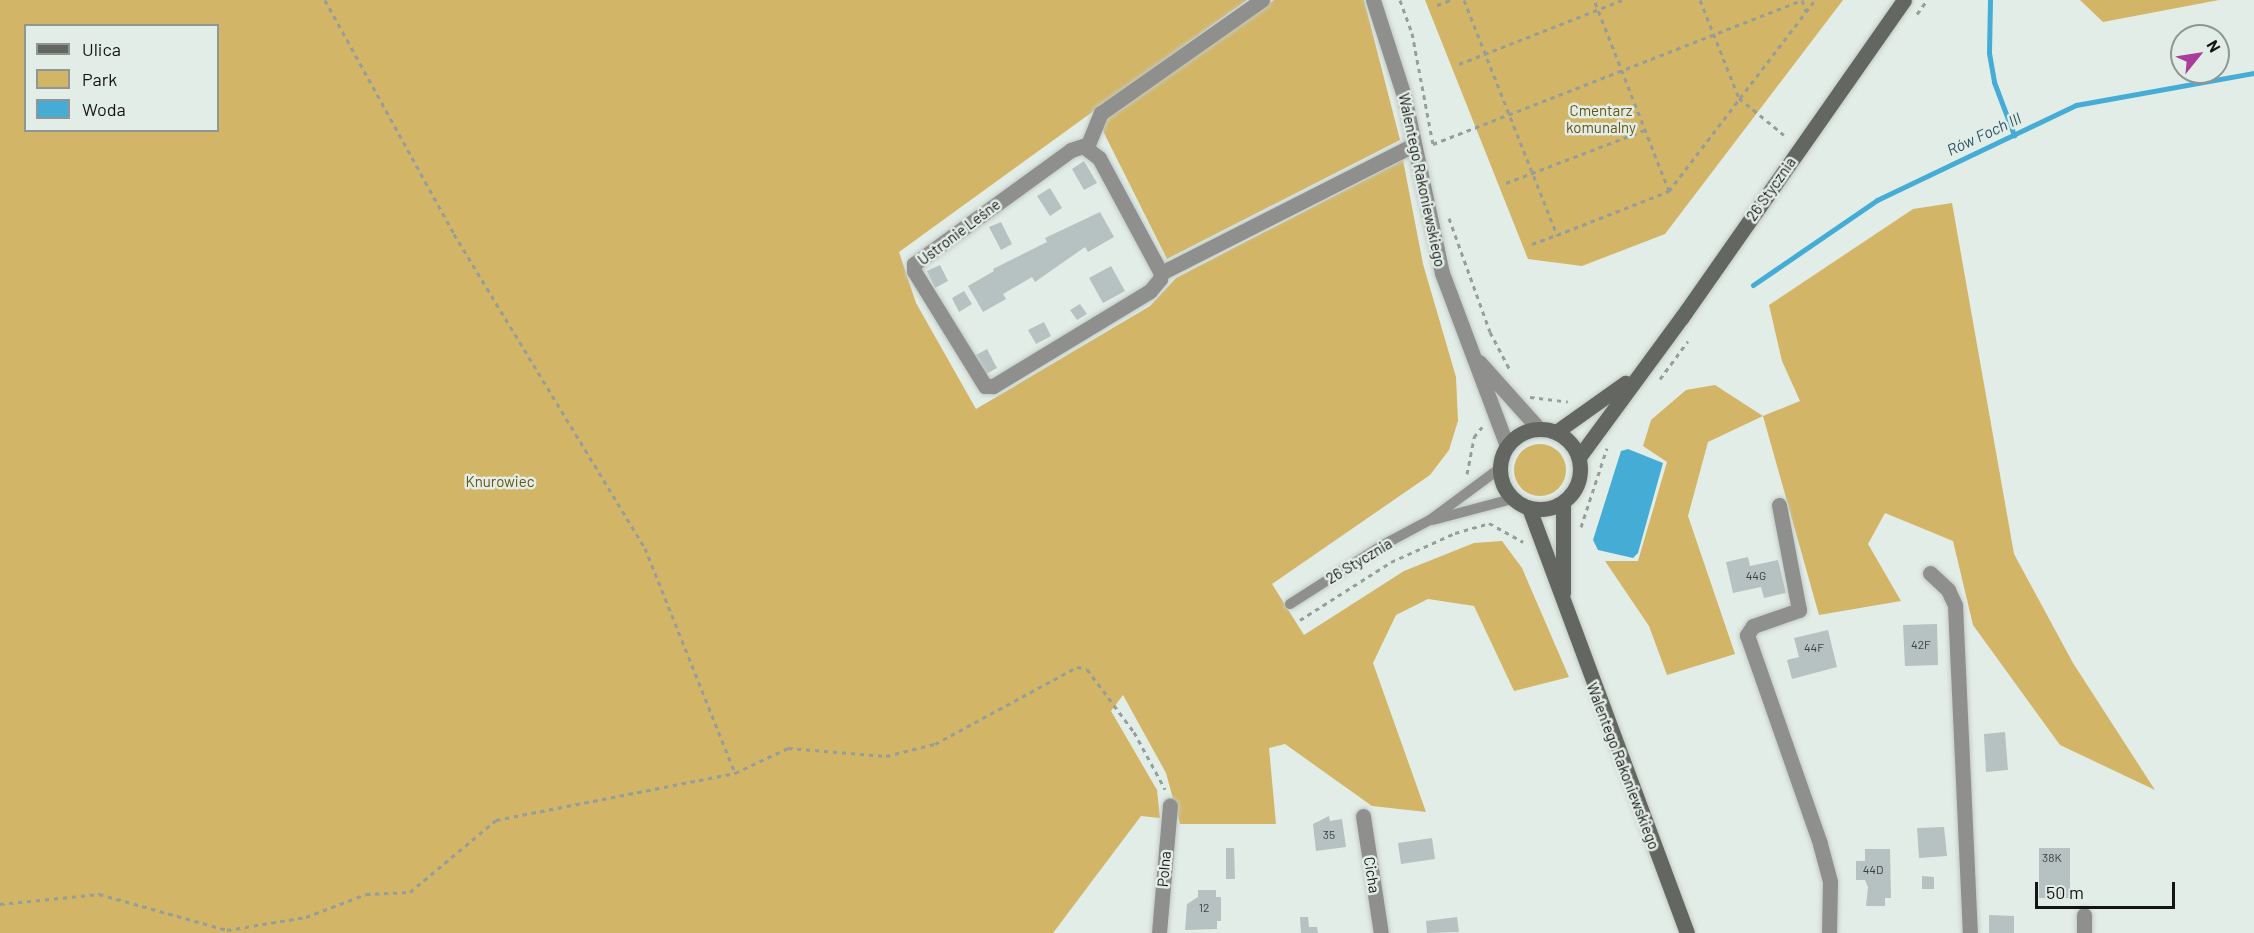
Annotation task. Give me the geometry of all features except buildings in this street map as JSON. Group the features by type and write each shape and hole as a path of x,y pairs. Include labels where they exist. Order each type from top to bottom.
{"street":[{"path":"1161,273 1099,158 1087,147 1101,113 1262,0"},
{"name":"Walentego Rakoniewskiego","path":"1374,0 1391,47 1442,273 1507,446"},
{"name":"26 Stycznia","path":"1578,457 1635,376 1682,317 1904,0"},
{"name":"Ustronie Leśne","path":"1087,147 1077,147 1061,156 916,261 914,271 983,384 989,387 1150,291 1160,279 1161,273 1413,145"},
{"name":"Walentego Rakoniewskiego","path":"1475,357 1539,429"},
{"name":"26 Stycznia","path":"1556,432 1635,376"},
{"path":"1539,429 1556,432 1570,442 1578,457 1580,478 1563,503 1540,510 1529,508 1512,499 1502,485 1499,469 1507,446 1521,434 1539,429"},
{"name":"Walentego Rakoniewskiego","path":"1563,503 1561,537 1563,598"},
{"path":"1779,505 1799,610 1753,626 1747,635 1820,844 1830,882 1829,933"},
{"name":"Walentego Rakoniewskiego","path":"1529,508 1563,598 1577,647 1687,933"},
{"path":"1930,573 1948,590 1955,605 1970,933"},
{"name":"Polna","path":"1159,933 1170,805"},
{"name":"Cicha","path":"1363,816 1381,933"},
{"path":"2084,915 2084,933"}],"lane":[{"name":"26 Stycznia","path":"1290,604 1381,546 1430,520 1499,469"},
{"name":"26 Stycznia","path":"1430,520 1512,499"}],"path":[{"path":"325,0 454,234 645,548 735,773"},
{"path":"1400,0 1412,33 1436,156"},
{"path":"1437,5 1451,0"},
{"path":"1464,0 1557,235"},
{"path":"1594,0 1669,191"},
{"path":"1459,64 1622,0"},
{"path":"1700,0 1739,98 1784,135"},
{"path":"1433,144 1802,0 1806,11"},
{"path":"1532,244 1669,191 1815,0"},
{"path":"1506,183 1645,130"},
{"path":"1448,213 1490,332 1515,380"},
{"path":"1561,537 1577,534 1608,441"},
{"path":"1300,620 1391,562 1455,533 1489,523 1523,542 1539,539"},
{"path":"0,904 99,894 227,930 306,917 366,894 410,892 496,820 735,773 788,748 886,756 935,744 1077,667 1087,669 1134,732 1163,780 1170,805"}],"green space":[{"name":"Knurowiec","path":"0,0 1247,0 899,252 916,303 976,409 1150,306 1176,278 1403,160 1423,264 1456,377 1458,421 1449,450 1430,475 1272,584 1304,635 1404,571 1474,543 1502,541 1522,568 1569,677 1514,691 1474,606 1428,599 1396,615 1373,663 1426,812 1372,806 1285,744 1269,748 1276,824 1180,824 1166,773 1123,695 1111,711 1157,790 1160,818 1141,816 1053,933 0,933"},
{"path":"1274,0 1364,0 1400,140 1167,259 1098,121"},
{"name":"Cmentarz komunalny","path":"1425,0 1843,0 1665,234 1582,266 1528,259"},
{"path":"2080,0 2219,0 2103,22"},
{"path":"1952,203 2014,554 2073,663 2155,790 2060,745 1973,625 1953,541 1885,513 1868,544 1901,601 1819,615 1763,416 1800,401 1782,361 1769,305 1913,209"},
{"path":"1715,385 1763,416 1708,442 1688,516 1735,654 1667,675 1649,626 1605,561 1638,561 1667,462 1643,446 1651,420 1686,390"},
{"path":"1540,444 1554,448 1562,456 1566,470 1562,484 1554,492 1540,496 1526,492 1518,484 1514,470 1518,456 1526,448"}],"water":[{"path":"1628,449 1663,463 1638,553 1633,558 1598,550 1593,540 1621,451"}],"waterway":[{"path":"1990,0 1989,53 1994,82 2014,135"},
{"name":"Rów Foch III","path":"1753,285 1877,200 2076,105 2254,73"}]}
